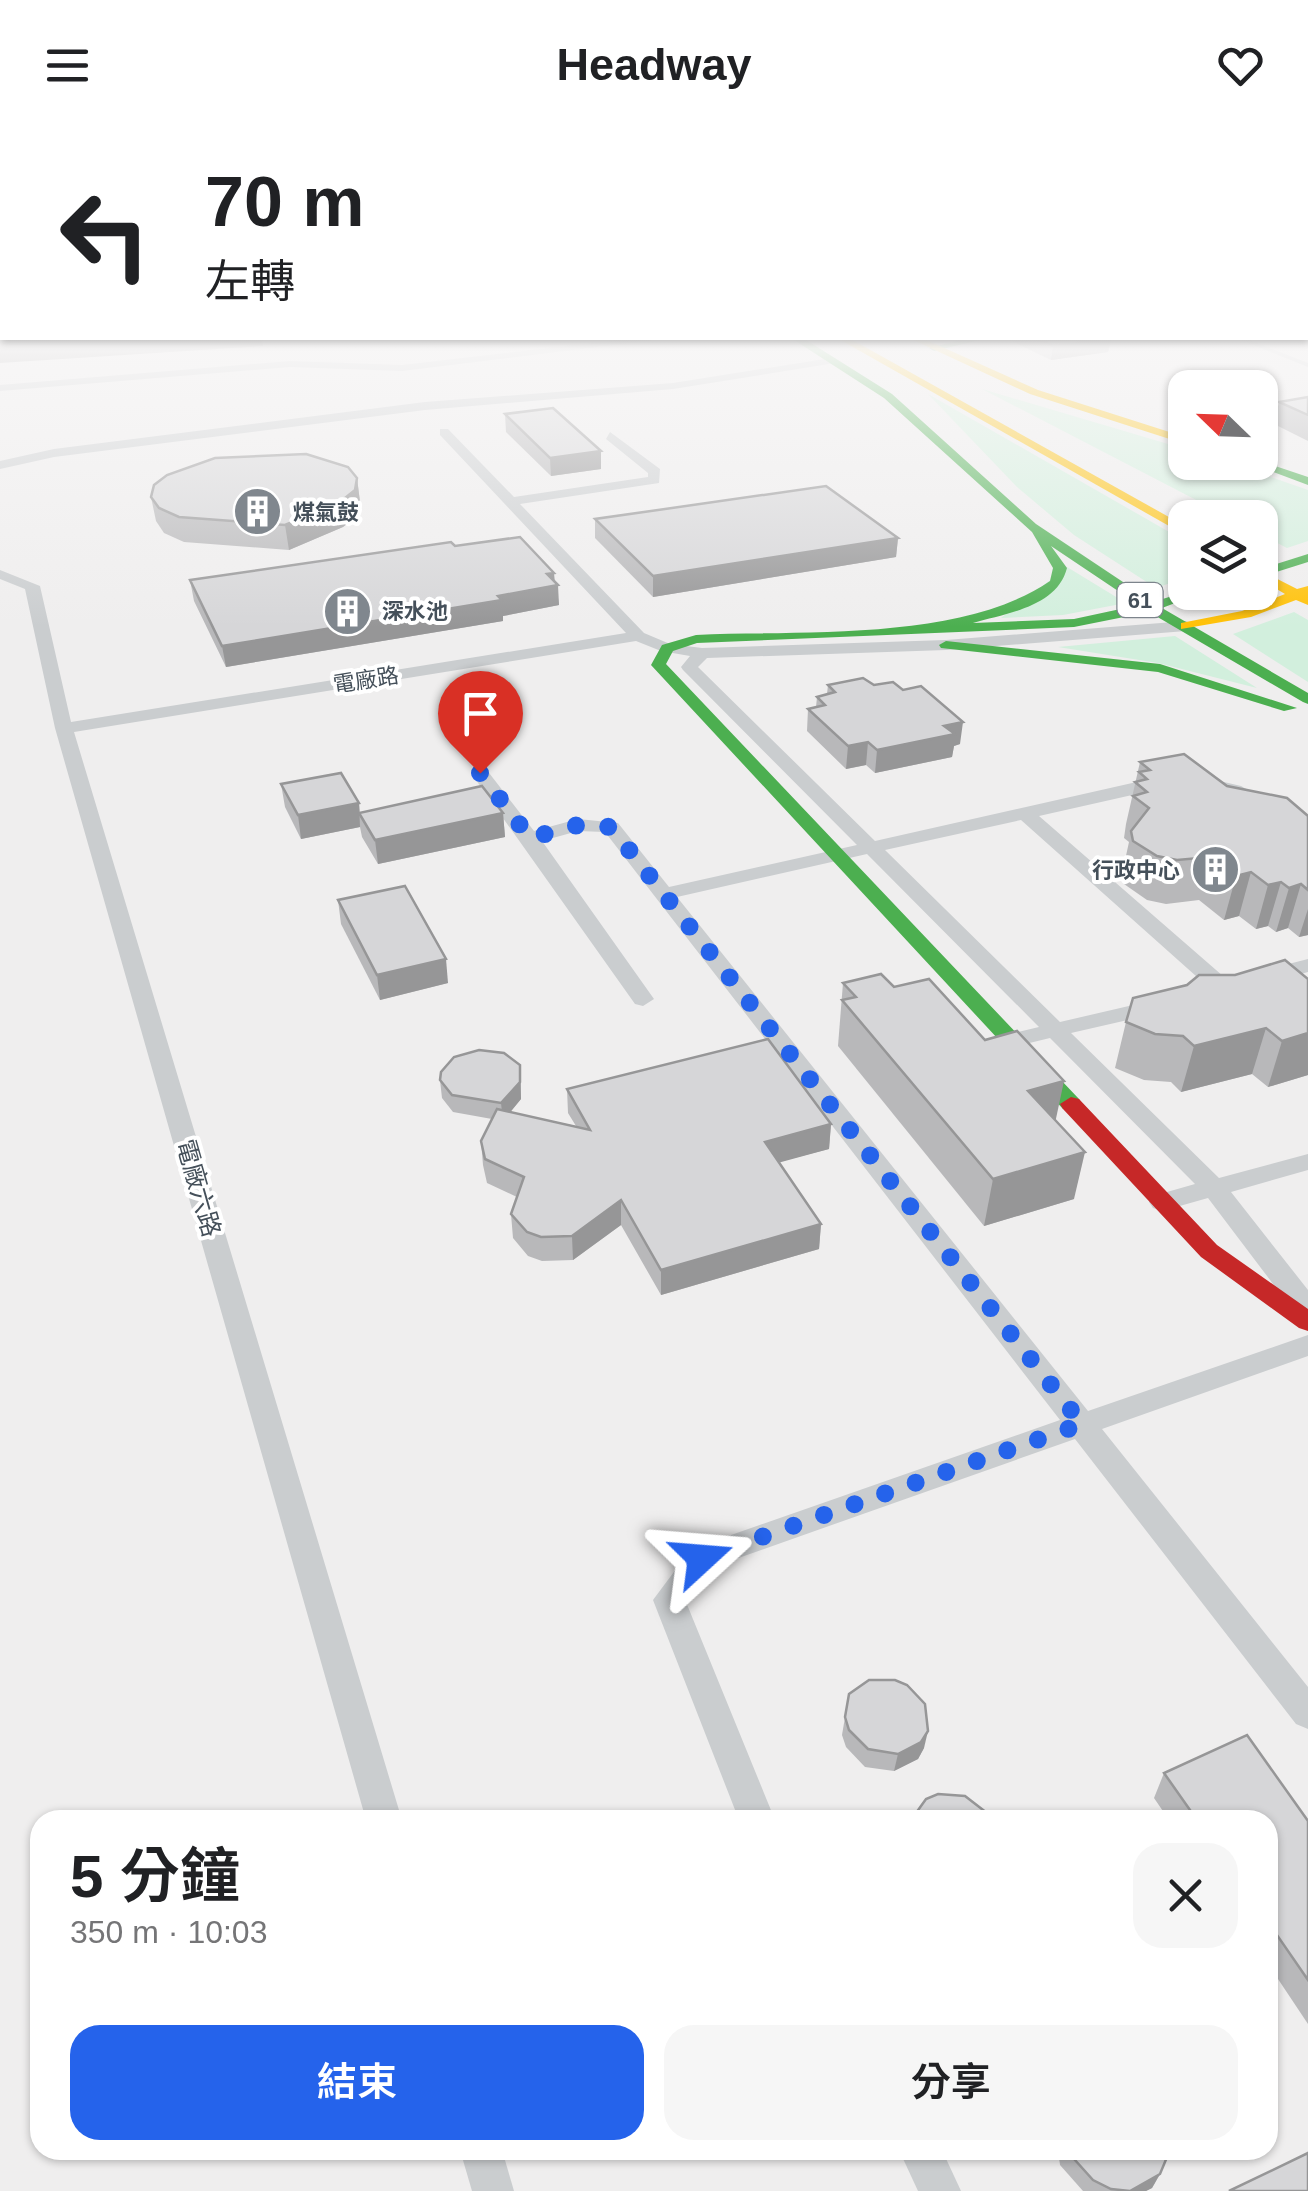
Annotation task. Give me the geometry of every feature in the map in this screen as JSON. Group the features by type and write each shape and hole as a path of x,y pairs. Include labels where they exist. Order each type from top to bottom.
{"main road":[{"name":"61","path":"930,434 1032,527 1151,607 1308,699"},
{"path":"1021,434 1168,511"},
{"path":"1033,434 1168,517"},
{"path":"1278,462 1308,469"},
{"path":"1278,471 1308,481"},
{"path":"936,638 1027,603 1056,583 1060,568 1032,527"},
{"path":"1278,567 1308,558"},
{"path":"1278,568 1308,587"},
{"path":"1278,584 1308,601"},
{"path":"1186,626 1246,614 1308,587"},
{"path":"1168,602 1074,623 936,638 696,639 667,648 658,666 1209,1251 1308,1322"},
{"path":"936,638 1160,668 1220,683 1308,714"}],"street":[{"path":"0,465 35,456 207,434"},
{"path":"446,434 638,636 667,648 702,652 1186,626"},
{"path":"510,502 654,480 655,472 610,436"},
{"name":"電廠六路","path":"0,574 32,586 64,728 381,1810"},
{"name":"電廠路","path":"64,728 638,636"},
{"path":"702,652 689,668 1214,1189 1308,1310"},
{"path":"480,773 643,999"},
{"path":"664,894 1182,778 1222,783 1257,798 1308,834"},
{"path":"1027,815 1204,993"},
{"path":"530,838 578,825 611,827 1308,1713"},
{"path":"1010,1041 1057,1034 1308,965"},
{"path":"1162,1202 1308,1162"},
{"path":"752,1810 669,1600 702,1558 1308,1345"},
{"path":"484,2160 493,2191"},
{"path":"925,2160 940,2191"}],"green space":[{"path":"966,434 998,434 1168,531 1168,584 1156,588 1074,535 1017,487"},
{"path":"1069,434 1135,434 1168,444 1168,480 1278,480 1308,490 1308,541 1287,548 1278,543 1278,500 1196,500"},
{"path":"1067,567 1126,603 1063,615 1001,618"},
{"path":"1294,612 1308,620 1308,682 1233,634"},
{"path":"1175,636 1257,688 1158,663 1058,647"}],"building":[{"path":"526,434 582,434 601,451 550,458"},
{"path":"306,454 348,467 357,478 355,490 340,502 285,525 179,517 159,508 151,497 154,485 167,475 215,458"},
{"path":"826,486 898,538 653,576 595,519"},
{"path":"520,537 554,573 547,574 558,585 498,596 502,600 222,646 190,580 451,542 455,546"},
{"path":"863,678 874,685 893,682 903,690 921,686 963,722 944,726 955,734 877,750 868,742 848,746 808,709 825,705 817,697 835,692 828,685"},
{"path":"1184,754 1227,786 1287,798 1308,816 1308,890 1301,884 1289,888 1281,882 1268,885 1251,872 1236,876 1210,857 1177,860 1157,856 1133,841 1131,831 1149,808 1133,796 1147,792 1135,782 1147,779 1139,772 1150,770 1140,762"},
{"path":"341,773 359,803 298,815 281,784"},
{"path":"482,786 503,813 375,840 359,813"},
{"path":"405,886 446,959 377,975 338,900"},
{"path":"1285,960 1308,979 1308,1033 1282,1041 1266,1028 1194,1046 1183,1036 1155,1034 1126,1022 1133,998 1187,985 1199,975 1235,975"},
{"path":"881,974 894,987 929,979 985,1040 1017,1031 1064,1081 1028,1091 1085,1152 993,1179 842,1000 856,997 843,983"},
{"path":"768,1039 831,1124 765,1142 821,1224 661,1270 621,1200 572,1236 541,1237 527,1232 511,1214 524,1177 485,1159 481,1141 497,1109 590,1130 567,1089"},
{"path":"479,1050 504,1053 520,1065 520,1082 501,1103 452,1095 440,1080 441,1072 454,1057"},
{"path":"869,1680 895,1680 907,1685 925,1704 928,1731 921,1742 898,1754 868,1749 849,1730 845,1717 849,1694"},
{"path":"1247,1735 1308,1821 1308,1980 1278,1936 1278,1810 1190,1810 1164,1773"},
{"path":"938,1794 965,1796 983,1810 918,1810 926,1799"},
{"path":"1308,2153 1308,2191 1229,2191"},
{"path":"1075,2160 1166,2160 1160,2174 1130,2191 1111,2189 1093,2180"}],"traffic: fast":[{"path":"930,434 1032,527 1151,607 1308,699"},
{"path":"1278,471 1308,481"},
{"path":"926,632 1027,603 1056,583 1060,568 1037,534"},
{"path":"1278,567 1308,558"},
{"path":"1151,607 1168,602"},
{"path":"1071,1104 658,665 667,648 696,639 1074,623 1151,607"},
{"path":"946,645 1160,668 1289,708"}],"traffic: slow":[{"path":"1013,434 1168,521"},
{"path":"1164,434 1168,435"},
{"path":"1278,584 1308,601"},
{"path":"1186,626 1246,614 1308,590"}],"traffic: jam":[{"path":"1071,1104 1209,1251 1308,1322"}],"place":[{"name":"煤氣鼓","path":"258,512"},
{"name":"深水池","path":"347,611"},
{"name":"行政中心","path":"1215,870"}],"route":[{"path":"480,773 530,838 578,825 611,827 1082,1424 702,1558"}]}
